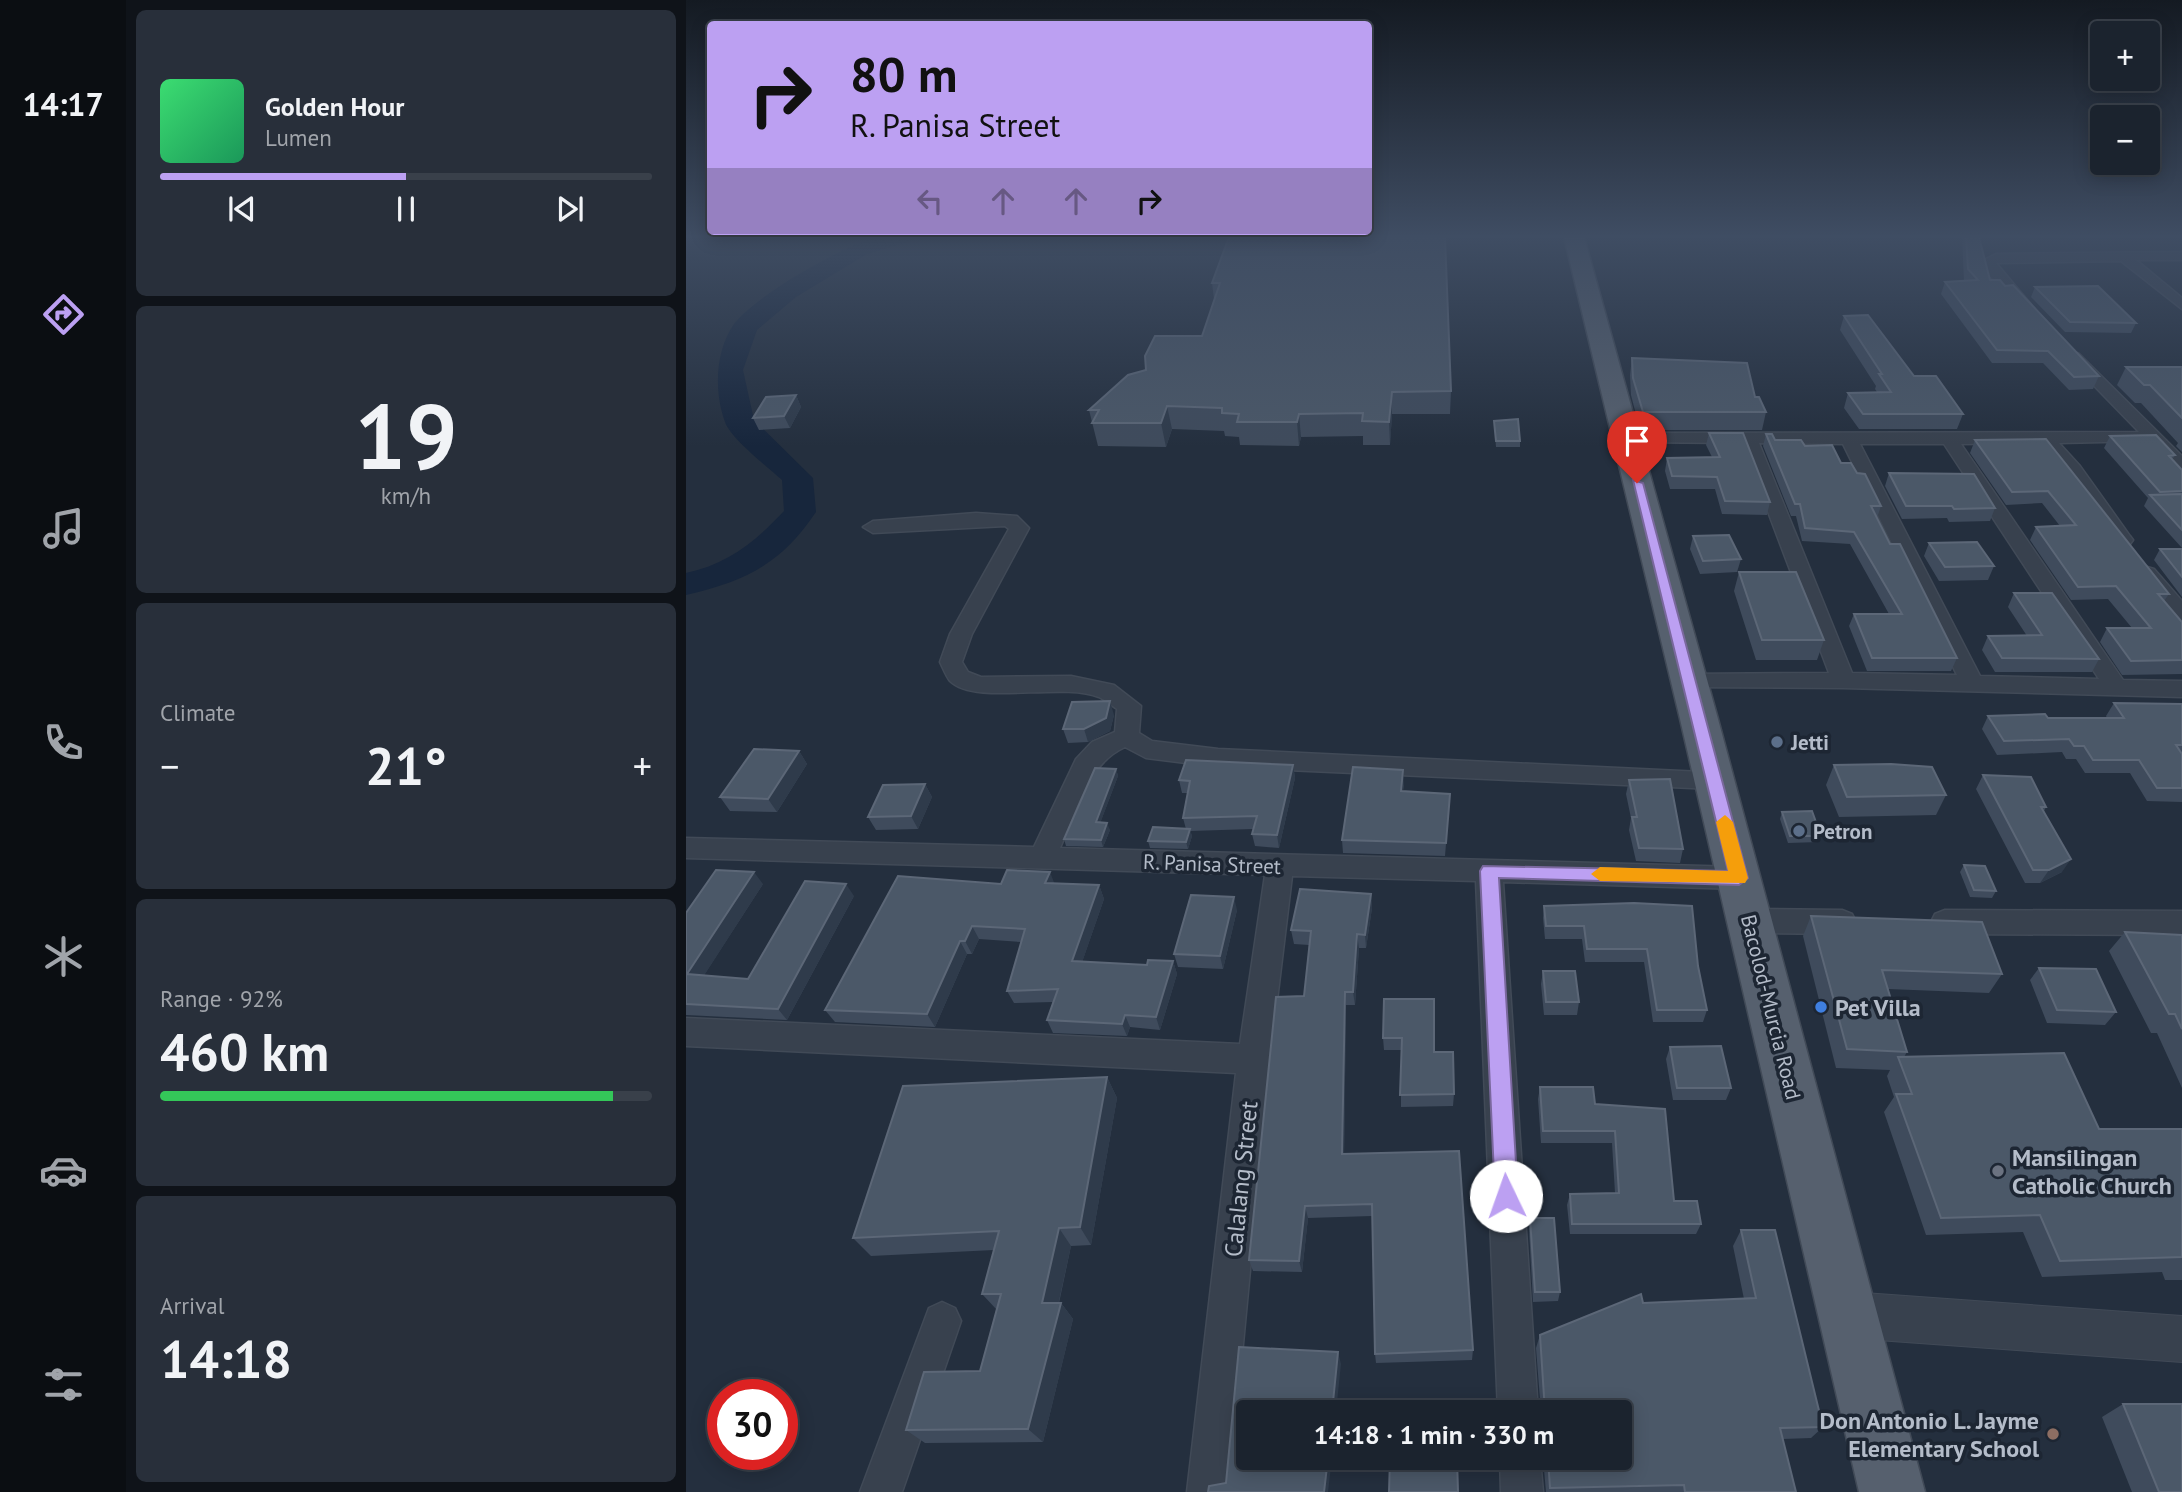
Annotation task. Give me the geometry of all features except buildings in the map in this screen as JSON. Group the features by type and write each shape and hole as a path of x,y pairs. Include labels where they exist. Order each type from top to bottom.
{"main road":[{"name":"Bacolod-Murcia Road","path":"1592,307 1850,1314 1892,1492"}],"street":[{"path":"2026,307 2035,317"},
{"path":"2062,345 2182,466"},
{"path":"1625,437 1949,439 2152,436"},
{"path":"1748,437 1843,680"},
{"path":"1848,437 1973,684"},
{"path":"2045,438 2074,470 2144,570 2182,615"},
{"path":"1949,439 2117,688"},
{"path":"873,527 976,519 1010,520 1019,528 961,634 951,662 959,677 978,685 1071,684 1106,691 1129,706 1127,737"},
{"path":"1689,682 1843,680 2182,689"},
{"path":"1127,737 1146,749 1218,758 1714,780"},
{"path":"1042,858 1085,765 1101,748 1127,737"},
{"name":"R. Panisa Street","path":"686,848 1739,878"},
{"name":"Calalang Street","path":"1208,1492 1254,1059 1280,866"},
{"path":"1489,871 1517,1400"},
{"path":"1750,921 1868,922"},
{"path":"1923,922 2182,923"},
{"path":"686,1032 1254,1059"},
{"path":"1850,1314 2182,1339"},
{"path":"881,1492 942,1321"},
{"path":"1521,1470 1522,1492"}],"waterway":[{"path":"686,584 724,574 751,561 774,541 800,512 797,478 740,423 730,370 745,327 770,307"}],"slow traffic":[{"path":"1600,874 1739,878 1725,822"}],"place":[{"name":"Jetti","path":"1777,742"},
{"name":"Petron","path":"1799,831"},
{"name":"Pet Villa","path":"1821,1007"},
{"name":"Mansilingan Catholic Church","path":"1998,1171"},
{"name":"Don Antonio L. Jayme Elementary School","path":"2053,1434"}],"route":[{"path":"1506,1196 1489,871 1739,878 1637,483"}]}
